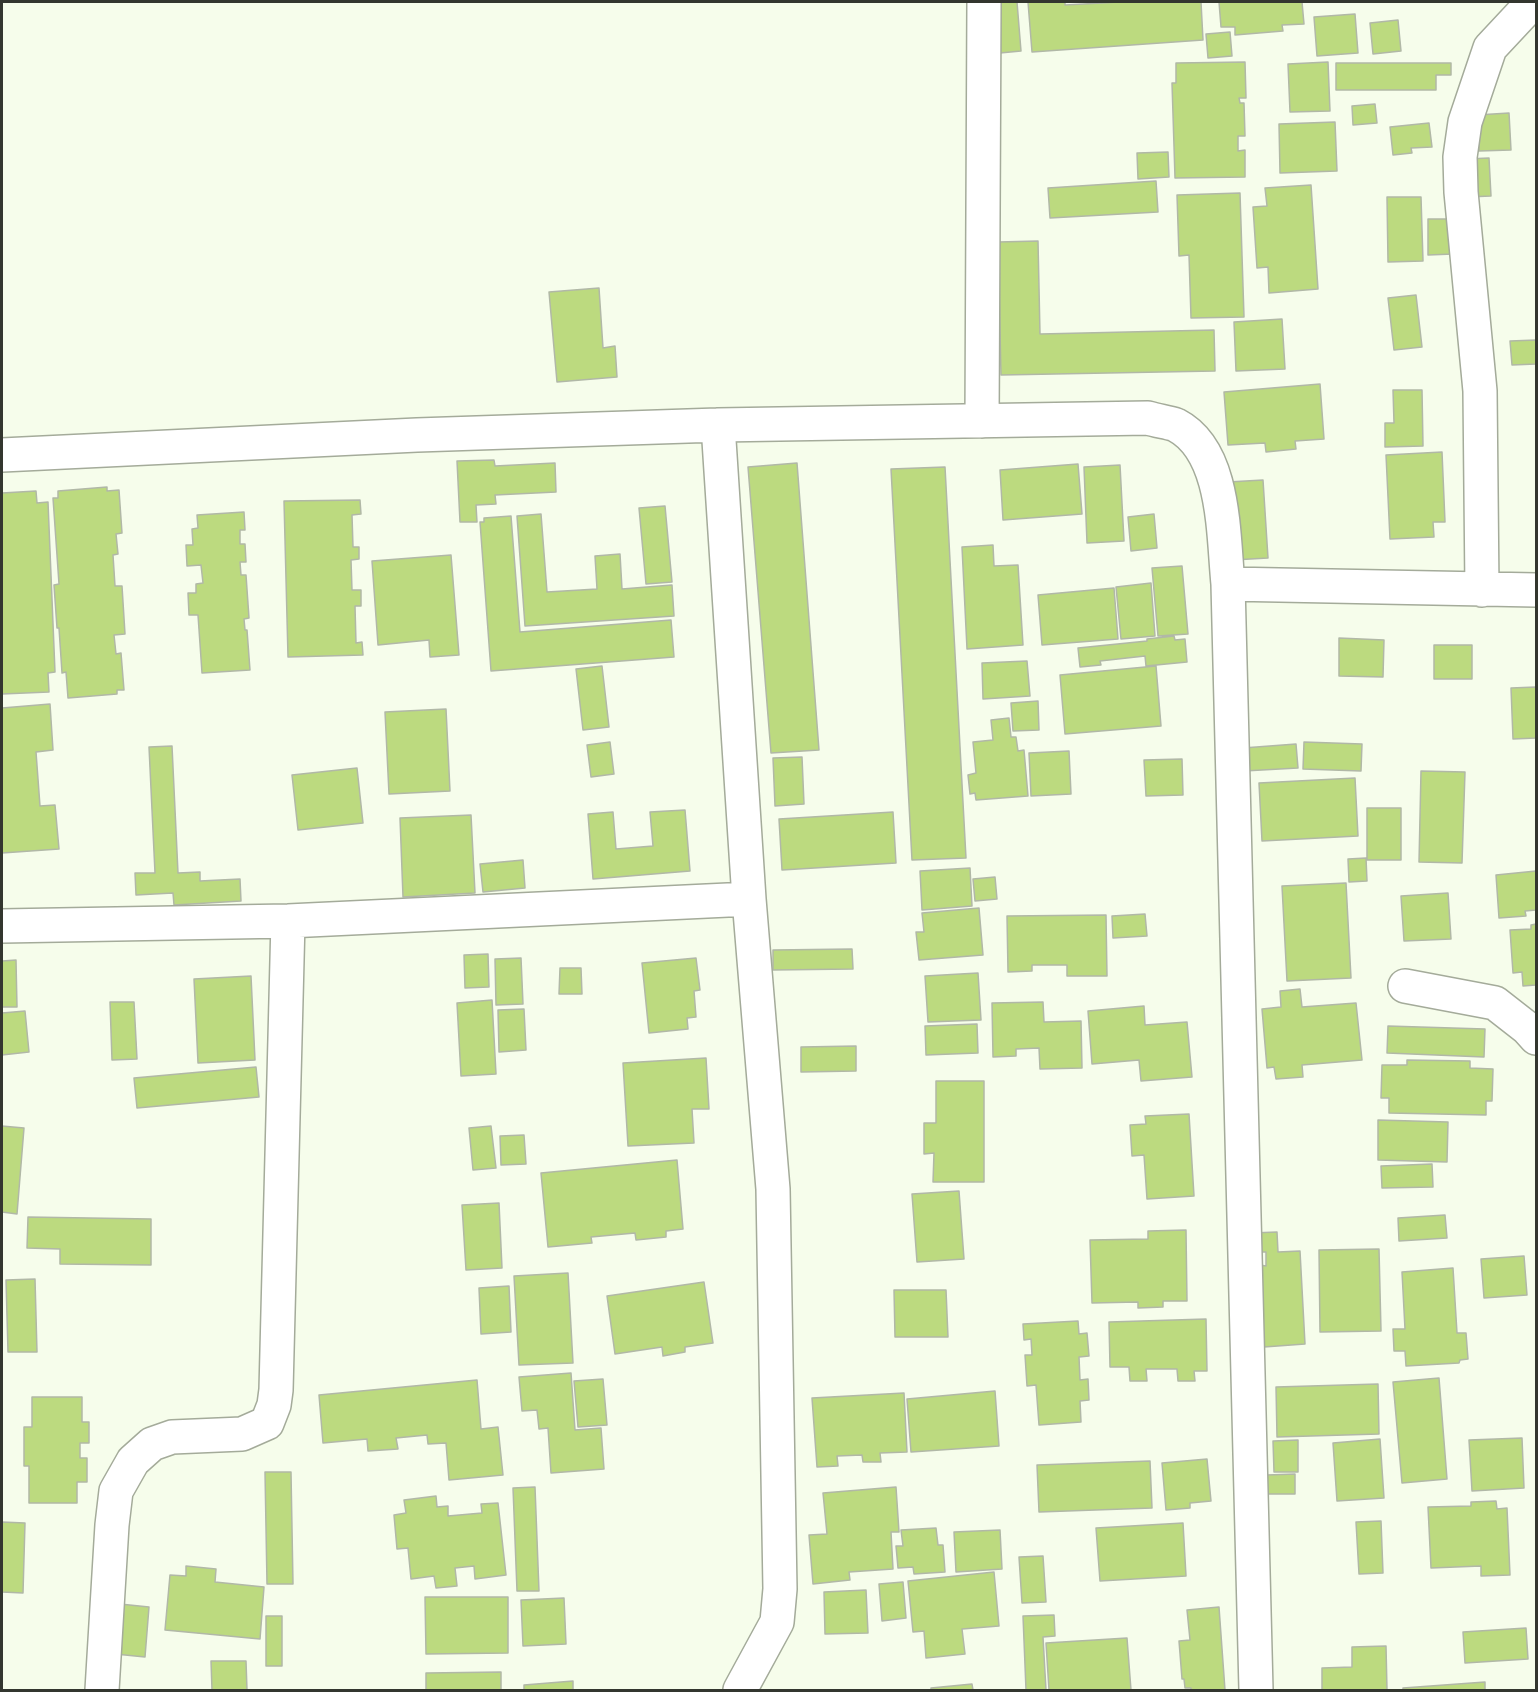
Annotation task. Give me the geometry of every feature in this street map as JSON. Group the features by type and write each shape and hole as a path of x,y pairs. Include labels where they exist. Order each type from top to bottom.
{"street":[{"path":"982,421 984,2"},
{"path":"1482,590 1480,391 1461,192 1460,157 1465,122 1490,48 1533,2"},
{"path":"2,455 417,435 718,425 1148,418 1175,425 1196,442 1212,467 1219,497 1228,584 1256,1690"},
{"path":"718,425 749,899 773,1190 780,1589 777,1622 740,1690"},
{"path":"1228,584 1536,590"},
{"path":"2,926 288,921 749,899"},
{"path":"102,1690 116,1491 133,1461 152,1444 172,1437 242,1434 267,1423 274,1405 288,921"},
{"path":"1405,986 1495,1003 1536,1038"}],"building":[{"path":"996,2 1017,2 1021,51 1000,53"},
{"path":"1028,2 1065,2 1065,5 1201,2 1203,40 1032,52"},
{"path":"1219,2 1302,2 1304,24 1282,25 1283,31 1235,35 1235,27 1221,27"},
{"path":"1355,14 1358,53 1317,56 1314,17"},
{"path":"1398,20 1401,51 1373,54 1370,23"},
{"path":"1230,32 1232,56 1208,58 1206,34"},
{"path":"1245,62 1246,98 1239,98 1240,103 1244,103 1245,136 1238,136 1238,151 1245,150 1245,177 1175,178 1172,83 1176,83 1176,63"},
{"path":"1328,62 1330,111 1290,112 1288,64"},
{"path":"1336,63 1451,63 1451,75 1436,75 1436,90 1336,90"},
{"path":"1375,104 1377,123 1353,125 1352,106"},
{"path":"1509,113 1511,150 1479,151 1477,115"},
{"path":"1335,122 1337,171 1280,173 1279,124"},
{"path":"1429,123 1432,147 1411,148 1412,153 1393,155 1390,127"},
{"path":"1168,152 1169,177 1138,179 1137,153"},
{"path":"1489,158 1491,196 1467,197 1466,159"},
{"path":"1156,181 1158,212 1050,218 1048,188"},
{"path":"1311,185 1318,289 1269,293 1268,267 1257,268 1253,207 1267,206 1265,188"},
{"path":"1240,193 1244,317 1191,318 1189,255 1179,256 1177,195"},
{"path":"1387,197 1421,197 1423,261 1388,262"},
{"path":"1428,219 1451,219 1453,254 1428,255"},
{"path":"1038,241 1040,334 1214,330 1215,371 1001,375 998,242"},
{"path":"599,288 603,348 615,346 617,377 557,382 549,292"},
{"path":"1416,295 1422,347 1394,350 1388,298"},
{"path":"1282,319 1285,369 1236,371 1234,322"},
{"path":"1536,340 1536,364 1512,365 1510,341"},
{"path":"1320,384 1324,439 1295,441 1296,449 1266,452 1265,443 1228,445 1224,392"},
{"path":"1393,390 1422,390 1423,446 1385,447 1385,423 1394,423"},
{"path":"1442,452 1445,522 1433,522 1434,537 1390,539 1386,455"},
{"path":"494,460 495,466 555,463 556,492 495,495 496,504 476,505 477,522 460,522 457,461"},
{"path":"797,463 819,750 771,753 748,467"},
{"path":"1078,464 1082,514 1003,520 1000,470"},
{"path":"1120,465 1124,541 1087,543 1084,467"},
{"path":"945,467 966,858 912,860 891,469"},
{"path":"1263,480 1268,558 1233,560 1228,482"},
{"path":"107,487 107,491 119,490 122,533 116,534 118,554 113,555 115,586 122,586 125,634 114,635 116,654 121,653 124,690 117,690 117,694 68,698 66,672 62,673 59,628 57,628 54,585 59,584 53,498 58,498 58,491"},
{"path":"36,491 37,503 48,502 55,672 48,673 49,692 2,694 2,493"},
{"path":"360,500 361,514 352,515 353,547 359,547 359,559 351,560 352,590 361,590 361,606 355,606 356,643 362,642 363,655 288,657 284,501"},
{"path":"665,506 672,582 646,584 639,508"},
{"path":"244,512 245,530 240,530 240,544 245,544 246,562 240,562 241,575 246,575 249,618 244,619 250,670 202,673 198,615 189,615 188,593 196,593 196,584 203,583 201,565 187,566 186,545 193,545 192,529 198,528 197,515"},
{"path":"541,514 547,592 597,589 595,556 620,554 622,589 672,585 674,616 525,626 517,516"},
{"path":"1154,514 1157,548 1131,551 1128,517"},
{"path":"511,516 520,632 671,620 674,657 491,671 480,522 484,522 484,518"},
{"path":"993,545 994,566 1018,565 1023,645 967,649 962,547"},
{"path":"451,555 459,655 430,657 429,640 378,645 372,561"},
{"path":"1182,566 1188,634 1158,636 1152,568"},
{"path":"1151,583 1155,636 1121,639 1116,587"},
{"path":"1114,588 1118,639 1042,645 1038,595"},
{"path":"1174,636 1175,640 1185,639 1187,662 1146,666 1145,656 1100,661 1101,665 1080,667 1078,648"},
{"path":"1339,638 1384,640 1383,677 1339,676"},
{"path":"1434,645 1472,645 1472,679 1434,679"},
{"path":"1027,661 1030,696 983,699 982,663"},
{"path":"602,666 609,727 583,730 576,669"},
{"path":"1156,666 1161,726 1065,734 1060,675"},
{"path":"1536,687 1536,738 1513,739 1511,688"},
{"path":"1038,701 1039,730 1013,731 1011,703"},
{"path":"50,704 53,750 36,752 40,806 55,805 59,849 2,853 2,708"},
{"path":"446,709 450,791 389,794 385,712"},
{"path":"1009,718 1011,737 1016,737 1018,751 1024,750 1028,796 976,800 975,793 970,794 968,775 976,773 973,742 993,740 991,720"},
{"path":"610,742 614,774 591,777 587,745"},
{"path":"1304,742 1362,744 1361,771 1303,769"},
{"path":"1296,744 1298,768 1244,771 1243,748"},
{"path":"172,746 178,873 200,872 200,881 240,879 241,901 174,905 173,893 136,895 135,873 155,873 149,747"},
{"path":"1069,751 1071,794 1031,796 1029,753"},
{"path":"802,757 804,804 775,806 773,758"},
{"path":"1182,759 1183,795 1146,796 1144,760"},
{"path":"357,768 363,823 298,830 292,775"},
{"path":"1421,771 1465,772 1462,863 1419,862"},
{"path":"1355,778 1358,836 1262,841 1259,783"},
{"path":"1367,808 1401,808 1401,860 1367,860"},
{"path":"685,810 690,871 593,879 588,814 613,812 616,849 653,846 650,812"},
{"path":"893,812 896,863 782,870 779,819"},
{"path":"471,815 475,893 403,897 400,818"},
{"path":"1366,858 1367,881 1349,882 1348,859"},
{"path":"523,860 525,888 483,892 480,864"},
{"path":"970,868 972,906 922,910 920,871"},
{"path":"1536,871 1536,910 1525,911 1526,916 1499,918 1496,875"},
{"path":"995,877 997,899 975,901 973,879"},
{"path":"1346,883 1351,978 1287,981 1282,886"},
{"path":"1448,893 1451,939 1404,941 1401,896"},
{"path":"979,908 983,955 919,960 916,932 924,932 922,913"},
{"path":"1145,914 1147,936 1113,938 1112,916"},
{"path":"1106,915 1107,976 1067,976 1067,965 1032,965 1032,971 1008,972 1007,916"},
{"path":"1536,924 1536,985 1523,986 1522,972 1513,973 1510,930 1531,929 1531,925"},
{"path":"852,949 853,969 773,970 773,950"},
{"path":"488,954 489,987 465,988 464,955"},
{"path":"521,958 523,1004 496,1005 495,959"},
{"path":"696,958 700,990 694,991 696,1017 687,1018 688,1029 649,1033 642,963"},
{"path":"16,960 17,1007 2,1007 2,961"},
{"path":"560,968 581,968 582,994 559,994"},
{"path":"978,973 981,1020 928,1022 925,976"},
{"path":"251,976 255,1060 198,1063 194,979"},
{"path":"1300,989 1302,1007 1356,1003 1362,1060 1302,1065 1303,1077 1276,1079 1274,1067 1267,1068 1262,1009 1281,1007 1280,991"},
{"path":"492,1000 496,1074 461,1076 457,1003"},
{"path":"110,1002 134,1002 137,1059 112,1060"},
{"path":"1043,1002 1044,1022 1081,1021 1082,1068 1040,1069 1039,1048 1016,1049 1016,1056 993,1057 992,1003"},
{"path":"1144,1006 1145,1025 1187,1022 1192,1077 1141,1081 1139,1060 1092,1064 1088,1011"},
{"path":"524,1009 526,1050 499,1052 498,1010"},
{"path":"25,1011 29,1052 2,1055 2,1013"},
{"path":"977,1024 978,1053 926,1055 925,1026"},
{"path":"1388,1026 1485,1029 1484,1057 1387,1053"},
{"path":"856,1046 856,1071 801,1072 801,1047"},
{"path":"706,1058 709,1109 692,1109 694,1143 628,1146 623,1063"},
{"path":"1407,1060 1470,1061 1470,1068 1493,1069 1492,1101 1486,1101 1486,1115 1389,1113 1389,1098 1381,1098 1382,1065 1407,1065"},
{"path":"256,1067 259,1097 137,1108 134,1078"},
{"path":"936,1081 984,1081 984,1182 933,1182 934,1153 924,1154 924,1123 936,1123"},
{"path":"1189,1114 1194,1196 1147,1199 1144,1155 1132,1156 1130,1125 1146,1124 1145,1116"},
{"path":"1378,1120 1448,1122 1447,1162 1378,1160"},
{"path":"2,1126 24,1128 17,1214 2,1212"},
{"path":"491,1126 496,1168 473,1170 469,1128"},
{"path":"524,1135 526,1164 501,1165 500,1136"},
{"path":"677,1160 683,1229 666,1231 666,1237 636,1240 635,1233 591,1237 592,1243 548,1247 541,1173"},
{"path":"1432,1164 1433,1187 1382,1188 1381,1166"},
{"path":"959,1191 964,1259 917,1262 912,1194"},
{"path":"499,1203 502,1268 466,1270 462,1205"},
{"path":"1445,1215 1447,1238 1399,1241 1398,1218"},
{"path":"28,1217 151,1219 151,1265 60,1264 60,1249 27,1248"},
{"path":"1186,1230 1187,1301 1163,1301 1163,1307 1138,1308 1138,1302 1092,1303 1090,1240 1148,1239 1148,1231"},
{"path":"1277,1232 1278,1252 1300,1251 1305,1344 1264,1347 1260,1265 1266,1266 1266,1252 1253,1252 1252,1233"},
{"path":"1379,1249 1381,1331 1320,1332 1319,1250"},
{"path":"1524,1256 1527,1295 1484,1298 1481,1259"},
{"path":"1453,1268 1457,1333 1466,1333 1468,1359 1460,1360 1459,1363 1406,1366 1405,1351 1394,1351 1393,1329 1405,1329 1402,1272"},
{"path":"568,1273 573,1363 519,1365 514,1276"},
{"path":"35,1279 37,1352 8,1352 6,1280"},
{"path":"704,1282 713,1343 685,1347 685,1352 663,1356 662,1347 615,1354 607,1296"},
{"path":"509,1286 511,1332 481,1334 479,1288"},
{"path":"894,1290 946,1290 948,1337 895,1337"},
{"path":"1206,1319 1207,1371 1194,1371 1195,1381 1178,1381 1177,1369 1146,1369 1147,1381 1130,1381 1129,1367 1110,1367 1109,1322"},
{"path":"1078,1321 1079,1334 1087,1333 1089,1356 1079,1357 1080,1380 1088,1379 1089,1400 1080,1401 1081,1422 1039,1425 1036,1385 1027,1386 1025,1355 1032,1355 1031,1339 1024,1340 1023,1324"},
{"path":"571,1373 575,1430 601,1428 604,1469 551,1473 548,1428 539,1429 537,1410 522,1411 519,1377"},
{"path":"1439,1378 1447,1479 1402,1483 1393,1382"},
{"path":"603,1379 607,1425 578,1427 574,1381"},
{"path":"477,1380 481,1429 498,1427 503,1475 449,1480 446,1443 428,1444 427,1435 396,1438 398,1449 368,1451 367,1439 323,1443 319,1395"},
{"path":"1378,1384 1379,1434 1277,1437 1276,1387"},
{"path":"995,1391 999,1446 911,1452 907,1399"},
{"path":"904,1393 907,1452 880,1453 881,1462 863,1462 862,1455 837,1456 838,1466 817,1467 812,1398"},
{"path":"32,1397 82,1397 82,1422 89,1422 89,1443 80,1443 80,1458 87,1458 87,1482 77,1482 77,1503 29,1503 29,1466 24,1466 24,1427 32,1427"},
{"path":"1522,1438 1524,1488 1472,1491 1469,1440"},
{"path":"1380,1439 1384,1498 1337,1501 1333,1443"},
{"path":"1298,1440 1298,1472 1274,1472 1273,1441"},
{"path":"1207,1459 1211,1501 1190,1503 1190,1508 1166,1510 1162,1463"},
{"path":"1150,1461 1152,1508 1039,1512 1037,1465"},
{"path":"265,1472 291,1472 293,1584 267,1584"},
{"path":"1295,1474 1295,1494 1267,1494 1267,1475"},
{"path":"535,1487 539,1591 517,1591 513,1488"},
{"path":"896,1487 899,1532 891,1532 893,1569 849,1572 850,1580 813,1584 809,1535 827,1534 823,1493"},
{"path":"436,1496 437,1507 448,1506 448,1516 482,1513 481,1504 498,1503 506,1575 475,1579 474,1566 455,1568 457,1586 436,1588 434,1576 411,1579 408,1548 397,1549 394,1515 406,1513 404,1500"},
{"path":"1496,1501 1497,1509 1507,1508 1510,1575 1481,1576 1481,1566 1431,1568 1428,1507 1471,1506 1471,1502"},
{"path":"1381,1521 1383,1573 1359,1574 1356,1522"},
{"path":"2,1522 25,1523 23,1593 2,1592"},
{"path":"1183,1523 1186,1576 1100,1581 1096,1528"},
{"path":"936,1528 938,1545 943,1545 945,1572 914,1574 913,1567 898,1568 896,1546 903,1546 901,1530"},
{"path":"1000,1530 1002,1569 956,1572 954,1532"},
{"path":"1043,1556 1046,1602 1022,1603 1019,1557"},
{"path":"186,1566 216,1569 215,1582 264,1587 260,1639 165,1630 170,1575 186,1576"},
{"path":"994,1572 999,1626 962,1629 965,1654 926,1658 924,1631 913,1632 908,1581"},
{"path":"903,1582 906,1618 882,1621 879,1584"},
{"path":"866,1590 868,1633 825,1634 824,1592"},
{"path":"425,1597 508,1597 508,1653 426,1654"},
{"path":"564,1598 566,1644 523,1646 521,1600"},
{"path":"120,1604 149,1607 145,1657 115,1654"},
{"path":"1219,1607 1225,1690 1185,1688 1184,1679 1182,1679 1179,1641 1190,1640 1187,1610"},
{"path":"1054,1615 1055,1636 1043,1637 1046,1690 1026,1690 1023,1616"},
{"path":"266,1616 282,1616 282,1666 266,1666"},
{"path":"1526,1628 1528,1659 1465,1663 1463,1632"},
{"path":"1127,1638 1131,1690 1049,1690 1046,1643"},
{"path":"1386,1646 1387,1690 1322,1690 1322,1668 1352,1667 1352,1647"},
{"path":"211,1661 246,1661 247,1690 212,1690"},
{"path":"501,1672 501,1690 426,1690 426,1673"},
{"path":"573,1681 573,1690 524,1690 524,1685"},
{"path":"1485,1682 1485,1690 1403,1690 1403,1688"},
{"path":"972,1684 973,1690 931,1690 931,1688"}]}
